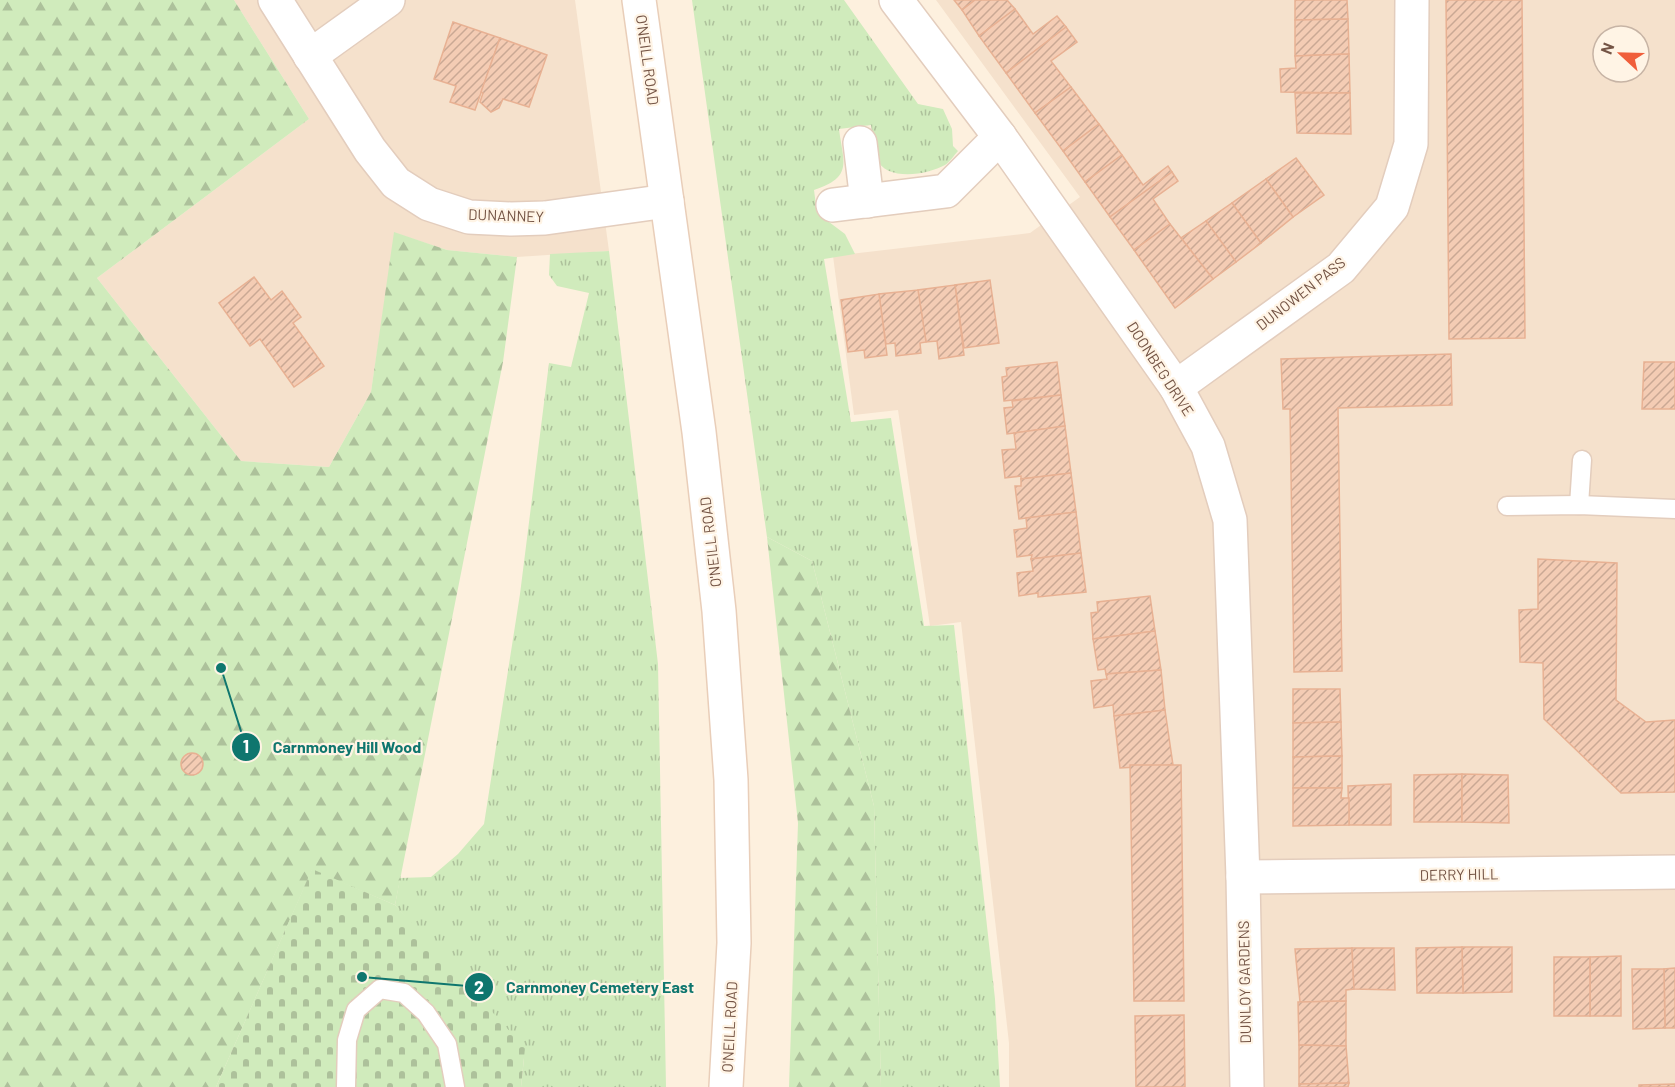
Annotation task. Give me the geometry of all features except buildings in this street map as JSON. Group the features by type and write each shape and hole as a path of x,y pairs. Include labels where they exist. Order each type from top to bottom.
{"street":[{"name":"DUNANNEY","path":"275,0 370,150 396,183 429,204 469,217 511,219 545,218 667,201"},
{"path":"310,56 388,0"},
{"name":"O'NEILL ROAD","path":"639,0 699,432 717,589 731,780 734,943 726,1087"},
{"name":"DOONBEG DRIVE","path":"896,0 1000,137 1176,387 1208,446 1230,520 1243,878"},
{"name":"DUNOWEN PASS","path":"1176,387 1341,268 1392,207 1412,144 1412,0"},
{"path":"833,205 946,190 1000,137"},
{"path":"860,143 867,201"},
{"name":"DERRY HILL","path":"1243,878 1675,872"},
{"name":"DUNLOY GARDENS","path":"1243,878 1247,1087"}],"lane":[{"path":"1579,505 1582,460"},
{"path":"1507,506 1579,505 1675,508"},
{"path":"346,1087 347,1040 356,1010 380,989 404,993 426,1013 447,1044 455,1087"}],"shaded area":[{"path":"234,0 575,0 609,251 517,257 447,250 395,233 371,392 329,467 241,461 97,278 309,119"},
{"path":"936,0 1675,0 1675,1087 1009,1087 1009,1043 961,622 930,626 898,410 854,415 833,256 1030,233 1080,197"}],"green space":[{"path":"0,0 234,0 309,119 97,278 241,461 329,467 371,392 394,232 447,250 517,257 503,362 395,905 312,870 216,1087 0,1087"},
{"path":"692,0 844,0 918,104 943,109 952,129 953,146 958,151 949,162 928,172 908,174 888,171 881,166 875,154 871,125 839,129 843,159 841,174 827,185 814,190 817,213 845,234 855,254 824,259 851,422 891,418 924,626 954,625 995,999 1000,1087 881,1087 874,806 812,561 767,537"},
{"path":"609,251 658,664 666,1087 521,1087 524,1058 395,905 400,878 431,877 458,854 484,824 520,594 549,363 571,367 589,293 557,286 549,275 550,254"},
{"path":"767,537 812,561 874,806 881,1087 789,1087 798,823"},
{"path":"312,869 395,905 525,1048 521,1087 216,1087"}],"place":[{"name":"Carnmoney Hill Wood","path":"221,668"},
{"name":"Carnmoney Cemetery East","path":"362,977"}]}
